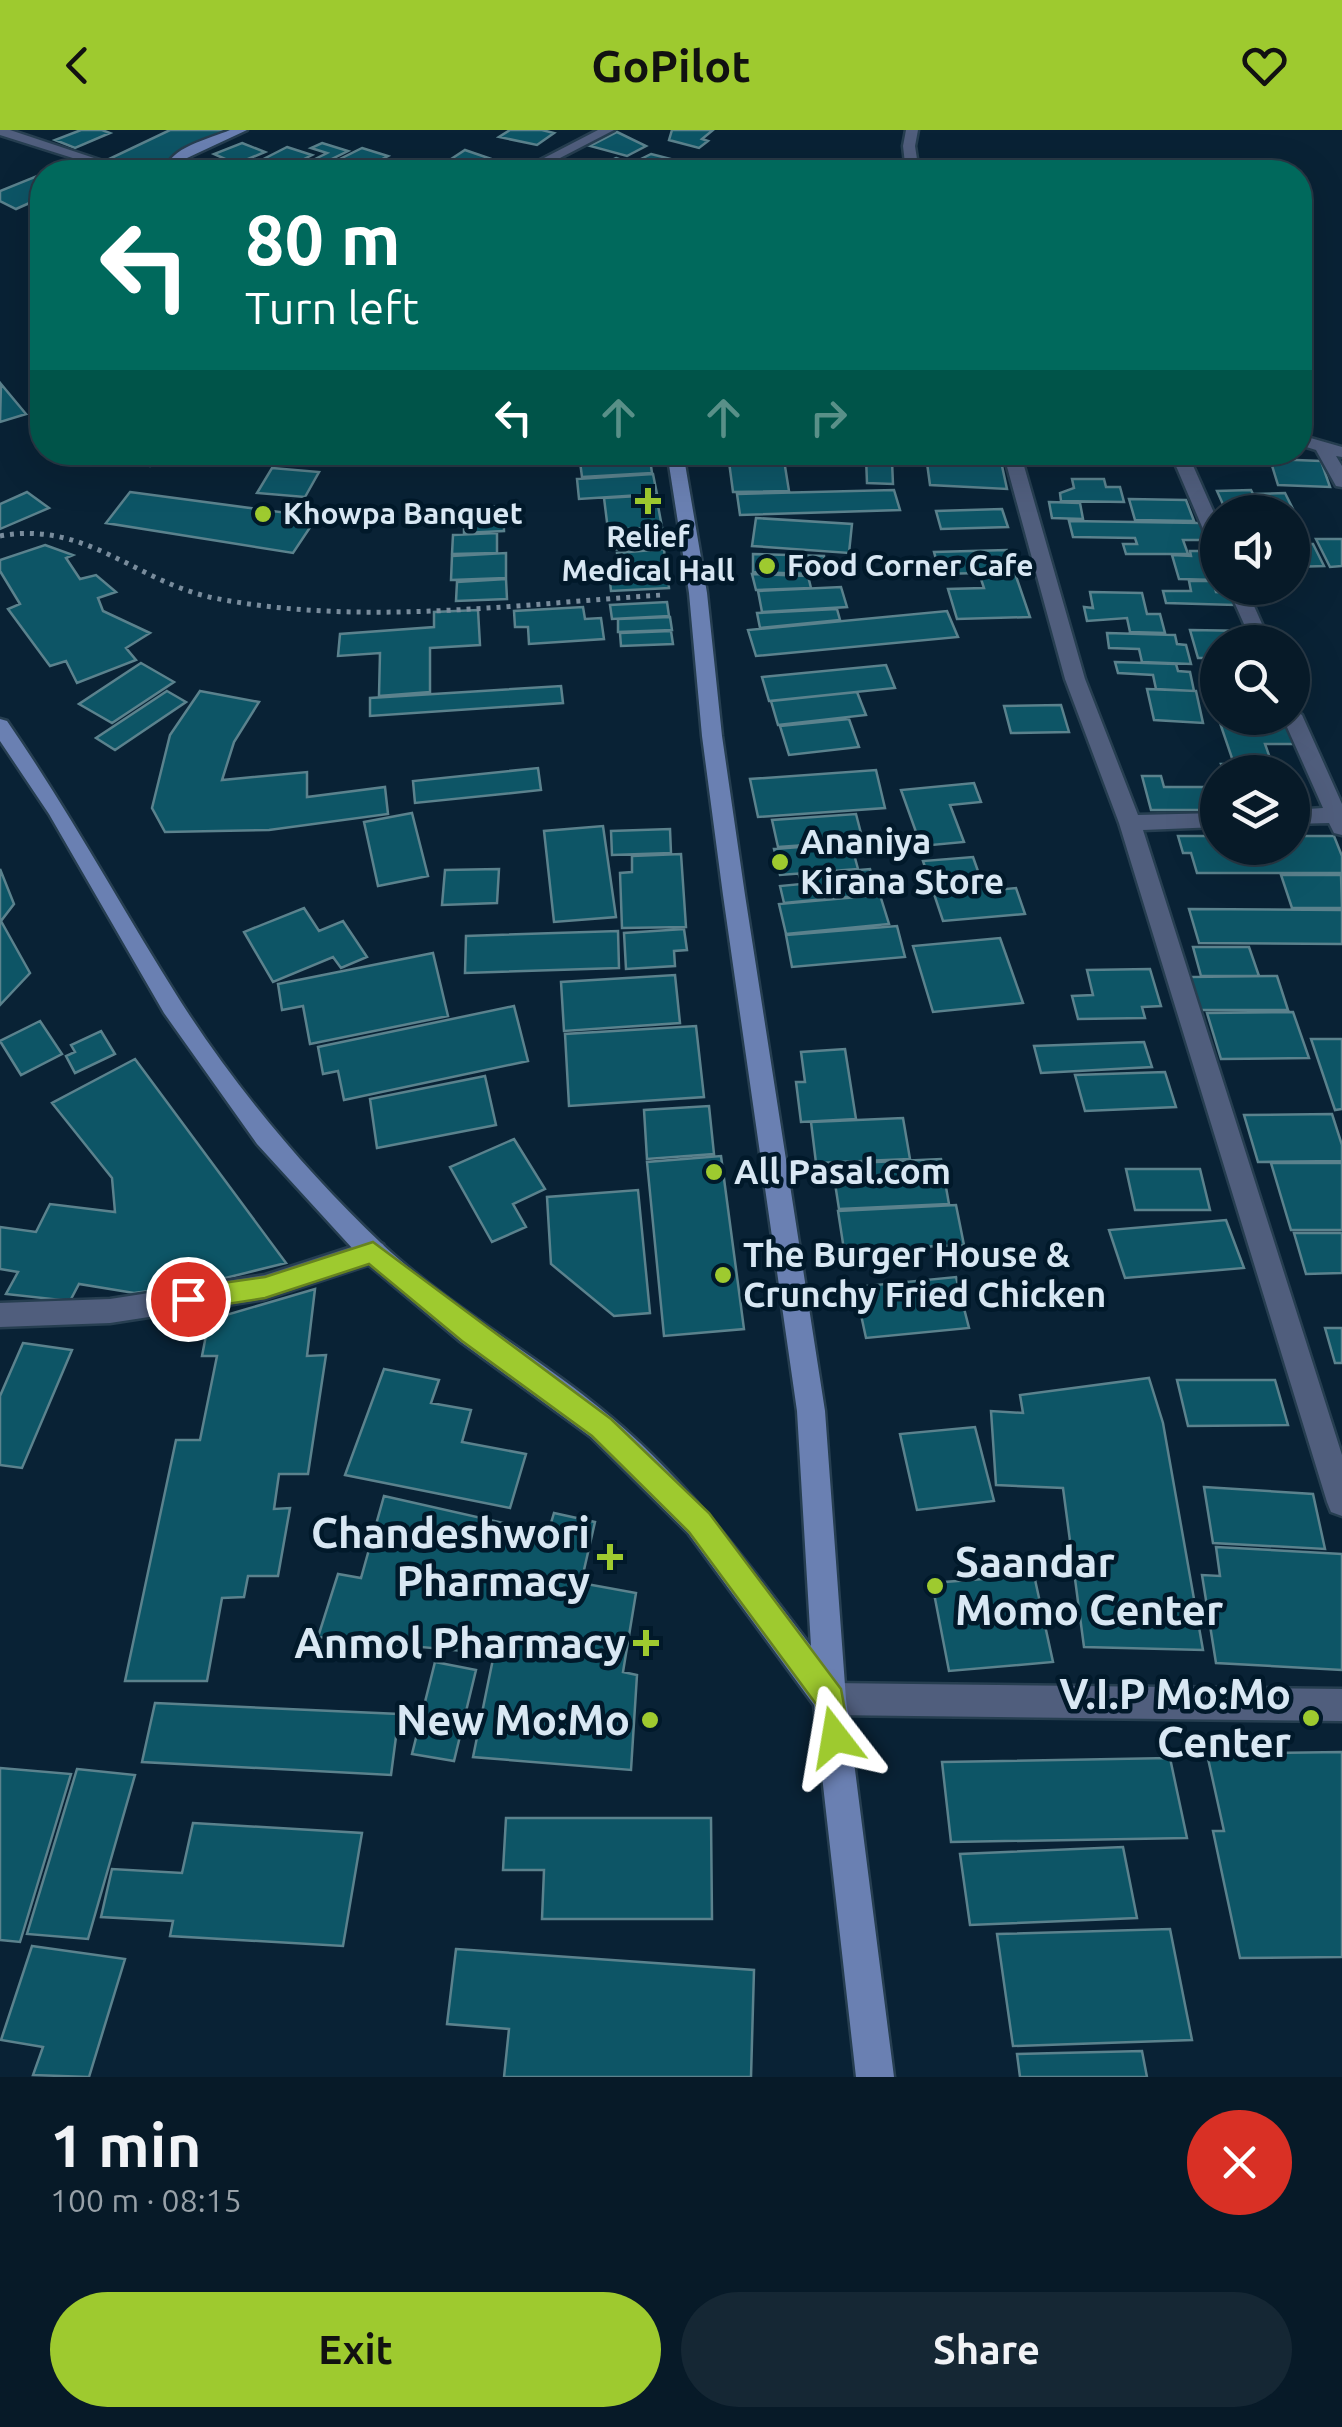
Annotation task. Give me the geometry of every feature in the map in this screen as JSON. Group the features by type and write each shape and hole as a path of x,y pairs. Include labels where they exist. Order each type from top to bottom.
{"main road":[{"path":"176,160 242,130"},
{"path":"677,465 698,593 715,756 811,1411 830,1699 875,2077"},
{"path":"0,726 58,811 182,1022 266,1137 373,1252 471,1333 615,1441 699,1523 830,1699"}],"street":[{"path":"548,160 608,130"},
{"path":"911,160 912,130"},
{"path":"0,131 91,160"},
{"path":"1312,444 1342,452"},
{"path":"1323,447 1342,482"},
{"path":"1016,465 1074,679 1130,823 1342,1502"},
{"path":"1184,465 1200,501"},
{"path":"1301,735 1340,819 1310,818"},
{"path":"1130,823 1200,821"},
{"path":"0,1315 110,1311 265,1288 373,1252"},
{"path":"830,1699 1342,1705"}],"path":[{"path":"0,536 34,529 61,532 164,584 211,597 318,610 698,593"}],"building":[{"path":"81,130 110,133 75,148 55,140"},
{"path":"170,130 233,130 171,160 109,159"},
{"path":"510,130 554,133 537,145 499,137"},
{"path":"672,130 713,130 702,139 708,141 699,148 669,140"},
{"path":"617,132 646,146 627,156 590,146"},
{"path":"242,143 265,152 246,160 227,160 214,154"},
{"path":"322,143 348,151 330,160 313,160 327,153 311,148"},
{"path":"287,147 312,155 302,160 262,160"},
{"path":"362,148 388,156 380,160 338,160"},
{"path":"465,150 494,160 450,160"},
{"path":"651,154 671,159 669,160 639,160"},
{"path":"30,179 30,203 16,209 0,201 0,191"},
{"path":"1,384 26,414 0,422"},
{"path":"1312,461 1321,461 1330,487 1278,485 1272,465 1312,465"},
{"path":"580,465 651,465 652,473 582,477"},
{"path":"729,465 785,465 789,491 733,492"},
{"path":"866,465 892,465 893,484 867,483"},
{"path":"927,465 1002,465 1007,489 930,485"},
{"path":"272,468 319,472 305,497 257,493"},
{"path":"653,474 657,494 579,499 577,479"},
{"path":"1072,479 1104,479 1106,487 1120,487 1124,502 1061,501 1060,493 1074,488"},
{"path":"894,490 900,510 740,515 737,494"},
{"path":"1251,490 1253,494 1286,495 1219,495 1217,491"},
{"path":"27,492 49,508 0,529 0,504"},
{"path":"130,492 317,517 293,553 106,523"},
{"path":"656,495 662,527 608,530 604,498"},
{"path":"1129,499 1186,500 1194,521 1135,520"},
{"path":"1049,502 1080,503 1083,519 1052,518"},
{"path":"503,506 504,531 464,533 464,508"},
{"path":"1002,509 1008,527 941,529 936,511"},
{"path":"756,518 852,524 849,553 752,546"},
{"path":"1069,521 1200,523 1200,540 1183,540 1188,554 1126,554 1123,544 1137,544 1135,538 1073,537"},
{"path":"662,528 664,547 609,550 607,531"},
{"path":"497,533 497,553 452,554 453,535"},
{"path":"1316,539 1342,539 1342,566 1330,567"},
{"path":"1310,544 1313,544 1324,566 1310,566"},
{"path":"45,545 73,555 66,558 80,579 96,575 116,592 98,598 103,611 150,633 126,648 136,660 77,683 66,661 50,666 8,609 20,604 0,571 0,560"},
{"path":"664,549 666,570 618,571 617,553"},
{"path":"1007,550 1030,617 957,619 948,589 984,588 979,573 940,574 934,552"},
{"path":"1190,551 1200,551 1200,580 1179,579 1172,555 1191,556"},
{"path":"506,553 506,578 451,580 452,556"},
{"path":"753,554 824,556 824,570 808,570 808,574 753,572"},
{"path":"667,571 669,588 611,591 609,573"},
{"path":"752,574 808,576 811,588 756,590"},
{"path":"506,579 507,599 456,601 457,582"},
{"path":"1189,581 1200,581 1200,604 1166,603 1163,591 1191,591"},
{"path":"841,587 847,607 762,612 758,591"},
{"path":"1090,592 1142,593 1147,614 1160,614 1165,633 1130,632 1127,618 1087,621 1084,607 1093,608"},
{"path":"667,602 669,616 612,619 610,605"},
{"path":"583,607 585,619 601,618 604,639 529,644 528,627 515,627 514,611"},
{"path":"837,609 840,620 760,628 757,613"},
{"path":"478,610 480,645 430,648 430,692 379,696 380,653 338,656 340,634 434,627 434,612"},
{"path":"947,611 958,637 756,656 748,630"},
{"path":"670,617 672,630 618,632 618,619"},
{"path":"1190,630 1200,630 1198,658"},
{"path":"671,631 673,644 621,646 620,633"},
{"path":"1107,633 1175,635 1177,644 1186,645 1191,664 1142,662 1139,649 1109,648"},
{"path":"1115,662 1176,664 1178,671 1190,672 1194,691 1156,689 1153,675 1118,673"},
{"path":"141,663 174,682 112,723 79,704"},
{"path":"886,665 895,688 769,701 762,677"},
{"path":"561,686 563,703 370,716 370,698"},
{"path":"1147,689 1196,691 1200,723 1154,720"},
{"path":"167,691 186,702 115,750 96,738"},
{"path":"200,691 259,702 234,742 222,780 307,772 307,797 385,787 388,814 269,830 165,832 152,808 170,735"},
{"path":"857,692 866,715 778,725 771,701"},
{"path":"1061,705 1069,732 1011,733 1004,706"},
{"path":"849,719 859,747 789,755 780,726"},
{"path":"1224,735 1293,735 1297,744 1265,744 1269,755 1231,755"},
{"path":"538,768 541,790 415,803 413,781"},
{"path":"876,770 885,808 758,817 750,779"},
{"path":"1142,776 1161,776 1164,787 1200,787 1200,810 1151,810"},
{"path":"974,783 981,802 950,805 964,842 921,846 901,790"},
{"path":"412,813 428,876 378,886 364,822"},
{"path":"856,814 863,841 778,847 772,820"},
{"path":"603,826 616,917 554,922 544,831"},
{"path":"670,829 671,853 612,855 611,831"},
{"path":"1178,836 1200,836 1200,865 1310,865 1310,836 1334,836 1342,856 1342,873 1197,873 1191,853 1183,853"},
{"path":"851,843 858,869 780,875 774,849"},
{"path":"681,854 686,927 622,928 620,873 632,872 632,856"},
{"path":"973,857 985,891 1016,888 1025,914 943,921 923,861"},
{"path":"0,869 14,904 1,921 30,973 0,1005"},
{"path":"499,869 497,903 442,905 445,870"},
{"path":"870,869 877,894 784,903 780,886 802,884 799,875"},
{"path":"1281,875 1341,875 1342,908 1292,908"},
{"path":"880,895 889,924 786,934 779,904"},
{"path":"304,908 319,931 343,921 367,957 341,968 333,957 273,982 244,932"},
{"path":"1189,909 1342,910 1342,944 1199,943"},
{"path":"897,926 905,957 792,967 786,935"},
{"path":"684,929 687,950 674,951 675,966 626,969 624,933"},
{"path":"618,931 619,968 465,973 466,936"},
{"path":"1000,938 1023,1003 933,1012 913,946"},
{"path":"1193,947 1249,947 1259,976 1201,976"},
{"path":"433,953 448,1016 310,1044 303,1006 282,1010 278,984"},
{"path":"1150,969 1161,1006 1142,1007 1145,1018 1078,1019 1072,996 1093,995 1087,970"},
{"path":"675,975 680,1023 564,1031 561,982"},
{"path":"1277,976 1288,1010 1198,1010 1189,977"},
{"path":"514,1006 528,1061 344,1100 338,1071 323,1074 318,1047"},
{"path":"1293,1012 1309,1058 1221,1059 1207,1013"},
{"path":"40,1021 62,1054 21,1075 0,1041"},
{"path":"696,1026 704,1097 569,1106 565,1034"},
{"path":"101,1031 115,1054 75,1073 66,1056 75,1052 71,1045"},
{"path":"1311,1039 1342,1039 1342,1109 1335,1110"},
{"path":"1144,1042 1152,1067 1041,1073 1034,1046"},
{"path":"845,1049 856,1119 801,1122 796,1082 805,1082 801,1052"},
{"path":"135,1059 286,1263 201,1284 134,1293 79,1284 70,1301 6,1294 18,1272 0,1269 0,1227 36,1232 50,1204 115,1212 112,1178 52,1103"},
{"path":"1165,1072 1176,1107 1085,1111 1075,1075"},
{"path":"485,1076 496,1125 377,1148 370,1099"},
{"path":"709,1106 714,1154 647,1159 644,1110"},
{"path":"1332,1114 1342,1145 1342,1161 1258,1162 1244,1115"},
{"path":"903,1118 910,1159 816,1163 811,1122"},
{"path":"514,1139 545,1189 513,1204 526,1227 492,1242 450,1167"},
{"path":"721,1156 744,1329 664,1336 647,1162"},
{"path":"941,1159 949,1204 839,1209 832,1164"},
{"path":"1271,1163 1342,1163 1342,1230 1291,1230"},
{"path":"1126,1169 1200,1169 1210,1210 1135,1210"},
{"path":"638,1190 650,1313 614,1316 551,1264 547,1197"},
{"path":"956,1205 964,1245 844,1250 838,1211"},
{"path":"1226,1220 1244,1268 1125,1278 1109,1230"},
{"path":"1294,1233 1342,1233 1342,1273 1306,1274"},
{"path":"956,1277 969,1328 866,1338 855,1287"},
{"path":"315,1289 307,1356 326,1355 308,1474 279,1474 274,1509 290,1508 278,1576 248,1576 244,1597 222,1598 207,1681 125,1681 176,1440 200,1440 217,1356 202,1356 209,1320"},
{"path":"1325,1328 1342,1328 1342,1363 1335,1363"},
{"path":"23,1343 72,1350 22,1468 0,1465 0,1396"},
{"path":"384,1369 439,1380 431,1403 471,1410 462,1442 526,1454 510,1508 345,1475"},
{"path":"1149,1378 1163,1423 1203,1650 1084,1647 1063,1488 996,1485 991,1411 1023,1413 1020,1395"},
{"path":"1177,1380 1275,1380 1288,1425 1188,1426"},
{"path":"975,1427 994,1501 917,1510 900,1434"},
{"path":"1204,1487 1313,1494 1325,1549 1213,1543"},
{"path":"384,1496 548,1533 554,1513 595,1522 581,1583 636,1593 623,1672 637,1675 631,1770 473,1757 494,1654 318,1637 338,1574 361,1578"},
{"path":"1216,1547 1342,1554 1342,1670 1216,1663 1202,1575 1220,1576"},
{"path":"1034,1575 1053,1662 949,1671 932,1583"},
{"path":"435,1662 476,1670 454,1761 412,1754"},
{"path":"155,1703 399,1714 391,1775 142,1762"},
{"path":"1342,1752 1342,1957 1240,1958 1213,1831 1224,1831 1207,1754"},
{"path":"1170,1758 1187,1838 951,1842 942,1762"},
{"path":"0,1768 71,1774 20,1942 0,1940"},
{"path":"77,1769 135,1775 88,1939 27,1934"},
{"path":"506,1818 711,1818 712,1919 542,1919 544,1870 503,1870"},
{"path":"193,1823 362,1833 343,1946 170,1936 173,1921 101,1917 112,1869 182,1873"},
{"path":"1123,1847 1137,1918 970,1925 960,1854"},
{"path":"1170,1929 1192,2040 1013,2046 997,1934"},
{"path":"32,1946 125,1959 89,2077 33,2075 43,2047 1,2040"},
{"path":"456,1949 754,1970 751,2077 504,2077 509,2029 447,2024"},
{"path":"1142,2051 1147,2077 1020,2077 1017,2054"}],"place":[{"name":"Relief Medical Hall","path":"648,501"},
{"name":"Khowpa Banquet","path":"263,514"},
{"name":"Food Corner Cafe","path":"767,566"},
{"name":"Ananiya Kirana Store","path":"780,862"},
{"name":"All Pasal.com","path":"714,1172"},
{"name":"The Burger House & Crunchy Fried Chicken","path":"723,1275"},
{"name":"Chandeshwori Pharmacy","path":"610,1557"},
{"name":"Saandar Momo Center","path":"935,1586"},
{"name":"Anmol Pharmacy","path":"646,1643"},
{"name":"V.I.P Mo:Mo Center","path":"1311,1718"},
{"name":"New Mo:Mo","path":"650,1720"}],"route":[{"path":"188,1299 265,1288 373,1252 471,1333 601,1427 699,1523 830,1699 835,1737"}]}
